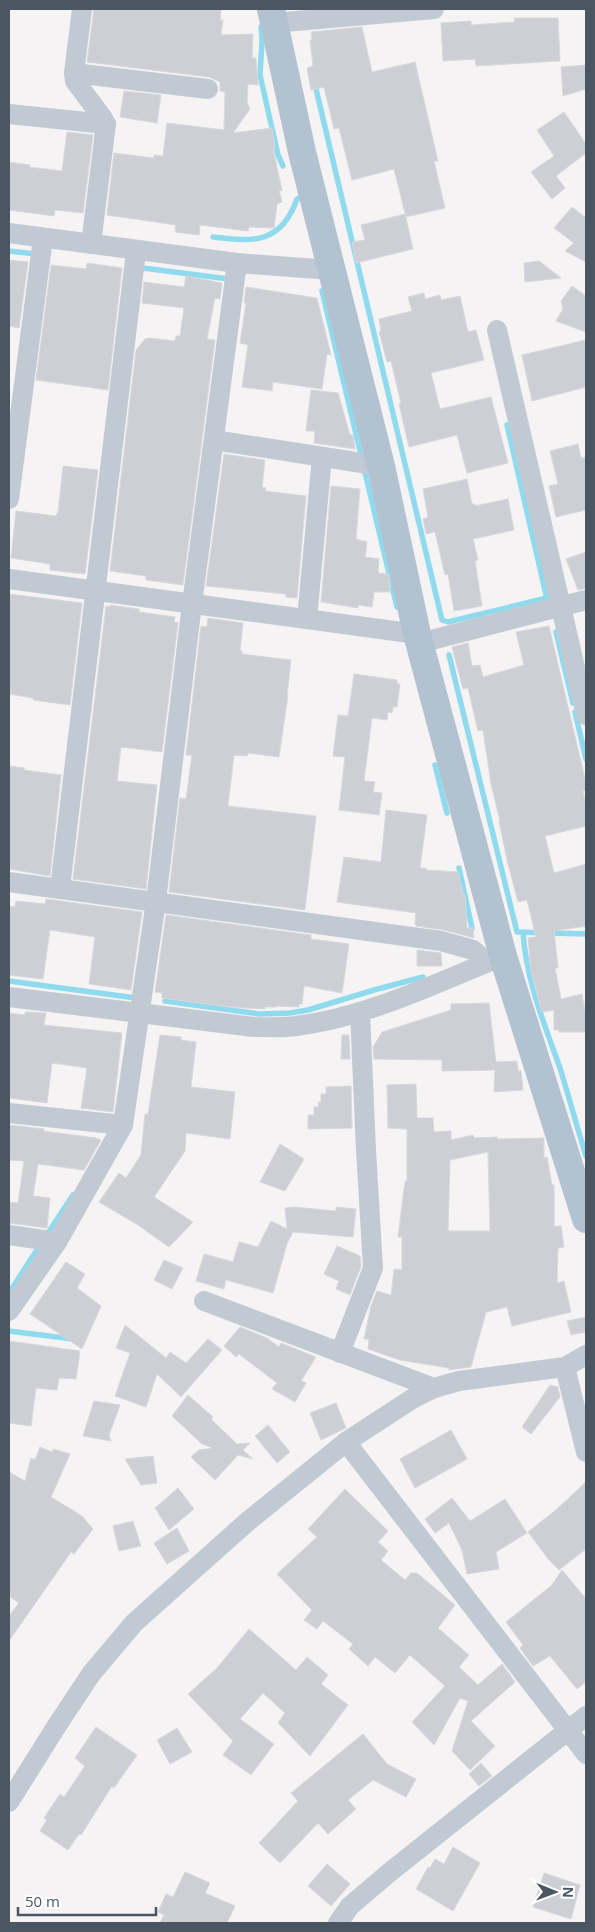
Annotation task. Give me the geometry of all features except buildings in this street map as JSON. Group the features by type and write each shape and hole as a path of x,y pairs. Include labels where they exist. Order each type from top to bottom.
{"main road":[{"path":"272,16 330,270 381,466 418,638 495,959 586,1220"}],"street":[{"path":"82,9 74,73 75,81 106,124 91,244"},
{"path":"272,16 434,9"},
{"path":"74,73 208,89"},
{"path":"9,114 106,124"},
{"path":"9,233 237,263 330,270"},
{"path":"9,499 43,238"},
{"path":"60,888 136,251"},
{"path":"9,1311 57,1242 123,1125 156,901 192,604 237,263"},
{"path":"497,330 586,715"},
{"path":"214,440 381,466"},
{"path":"307,619 322,457"},
{"path":"9,579 307,619 418,638 586,600"},
{"path":"9,882 441,941 473,950 495,959"},
{"path":"9,996 254,1027 294,1027 329,1021 360,1012 495,959"},
{"path":"340,1353 373,1268 360,1012"},
{"path":"9,1113 123,1125"},
{"path":"9,1235 57,1242"},
{"path":"204,1301 434,1388"},
{"path":"9,1802 91,1674 134,1623 247,1522 346,1442 412,1399 434,1388 459,1381 565,1367 586,1355"},
{"path":"565,1367 586,1452"},
{"path":"346,1442 586,1754"},
{"path":"338,1923 350,1906 390,1872 586,1716"}],"waterway":[{"path":"261,27 260,75 278,155 283,166"},
{"path":"316,89 442,620 448,622 547,598"},
{"path":"213,237 241,240 264,237 283,225 297,199 302,197"},
{"path":"9,251 36,254"},
{"path":"143,268 229,279 228,282"},
{"path":"322,291 362,459"},
{"path":"507,425 547,599"},
{"path":"364,468 397,607"},
{"path":"556,632 573,703"},
{"path":"449,655 517,932 586,934"},
{"path":"575,712 586,759"},
{"path":"435,765 447,813"},
{"path":"459,868 472,928"},
{"path":"523,932 532,984 560,1068 586,1156"},
{"path":"165,1001 259,1014 290,1013 308,1010 423,977"},
{"path":"9,981 136,998"},
{"path":"48,1233 73,1195"},
{"path":"9,1293 40,1245"},
{"path":"9,1331 73,1339"}]}
